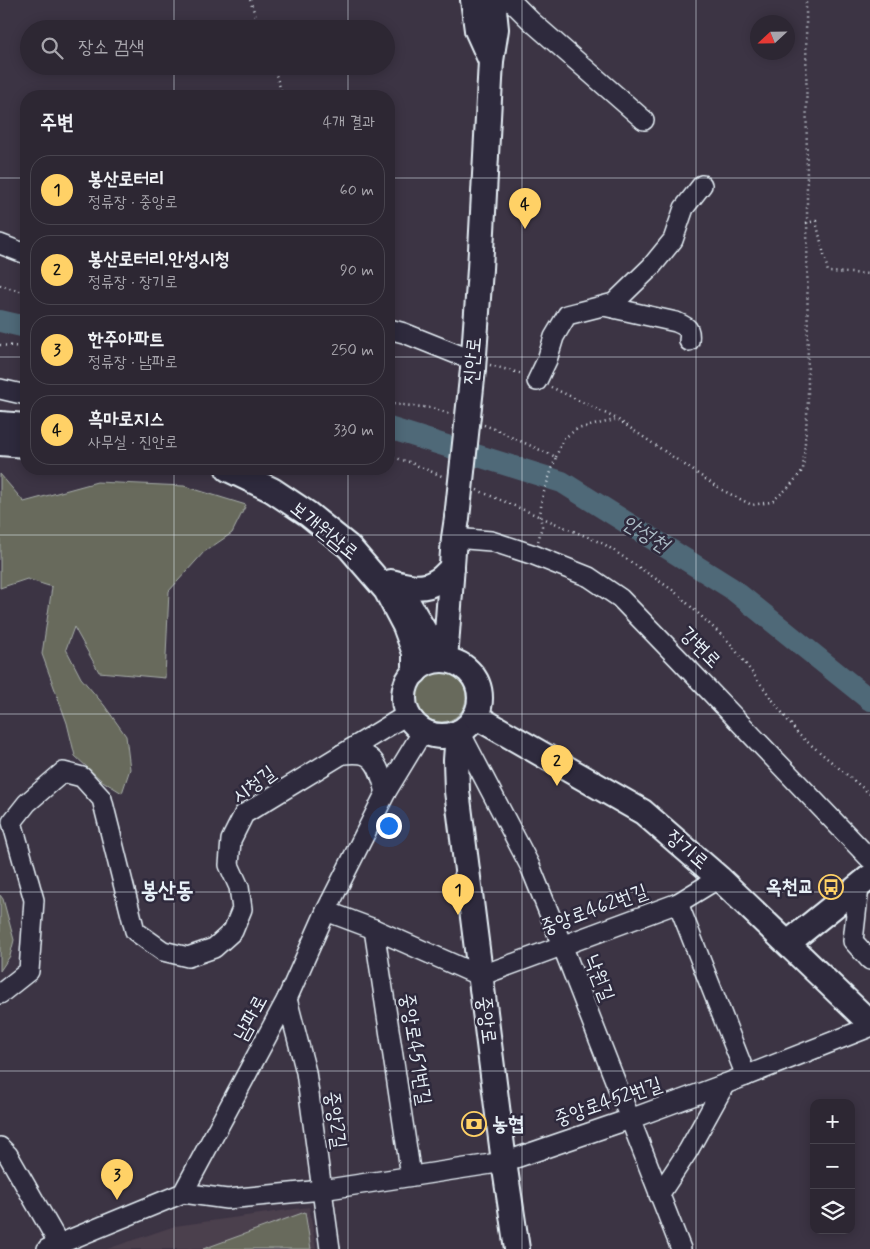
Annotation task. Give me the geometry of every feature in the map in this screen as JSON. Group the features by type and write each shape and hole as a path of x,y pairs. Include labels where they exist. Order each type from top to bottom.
{"main road":[{"name":"진안로","path":"474,0 477,30 491,61"},
{"name":"진안로","path":"443,660 473,365 491,61 496,29 492,0"},
{"path":"7,438 20,430"},
{"name":"보개원삼로","path":"241,475 272,490 308,514 349,547 386,590 405,626 415,653 415,672"},
{"name":"보개원삼로","path":"274,475 308,496 334,516 365,549 411,606 443,660"},
{"path":"391,582 420,588 436,582 452,568"},
{"path":"443,660 458,663 469,671 480,693 480,705 465,727 447,736 435,735 414,724 408,714 404,701 406,688 411,676 420,667 432,661 443,660"},
{"name":"중앙로","path":"465,727 456,760 457,791 504,1162 517,1249"},
{"name":"장기로","path":"465,727 643,812 719,878 870,1023"},
{"name":"중앙로","path":"427,732 457,791"},
{"path":"788,943 864,882"}],"street":[{"path":"510,0 531,21 644,120"},
{"path":"537,381 547,360 554,337 567,315 614,303 651,267 673,240 684,208 702,185"},
{"path":"0,244 20,252"},
{"path":"604,306 676,322 686,326 690,332 689,341"},
{"path":"395,331 473,365"},
{"path":"0,389 20,394"},
{"name":"강변로","path":"455,528 491,542 534,555 589,577 620,598 870,859"},
{"name":"시청길","path":"0,994 29,971 34,900 12,822 27,803 63,772 82,777 102,799 135,931 163,951 188,957 214,948 233,931 242,909 240,887 229,865 231,840 244,814 408,714"},
{"name":"낙원길","path":"465,727 530,866 680,1249"},
{"name":"남파로","path":"184,1193 287,998 326,911 386,792 427,732"},
{"path":"342,754 367,756 374,763 381,776 386,792"},
{"name":"중앙로462번길","path":"480,976 678,903 719,878"},
{"path":"864,882 870,910"},
{"path":"864,882 853,941 870,960"},
{"path":"678,903 746,1076"},
{"path":"326,911 374,929 480,976"},
{"name":"중앙로451번길","path":"374,929 412,1176"},
{"name":"중앙2길","path":"287,998 306,1072 330,1249"},
{"name":"중앙로452번길","path":"504,1162 726,1084 870,1027"},
{"path":"659,1195 688,1150 726,1084"},
{"path":"0,1147 8,1155 53,1247 184,1193 227,1199 322,1190 504,1162"}],"path":[{"path":"250,0 257,20"},
{"path":"473,365 518,372 617,419 720,489 752,505 771,502 788,488 803,470 808,401 806,0"},
{"path":"276,75 281,90"},
{"path":"806,222 816,221 828,272 869,274"},
{"path":"0,285 20,291"},
{"path":"0,345 20,347"},
{"path":"556,457 563,439 577,429 617,419"},
{"path":"395,458 445,477"},
{"path":"542,526 540,516 542,498 552,466"},
{"path":"472,488 604,544 674,591 730,643 798,734 870,794"}],"shaded area":[{"path":"309,1207 316,1249 107,1249 175,1226"}],"green space":[{"path":"0,474 24,502 97,482 184,486 246,505 232,533 204,552 169,591 165,678 99,672 74,627 66,649 81,678 104,705 126,736 130,769 122,793 101,780 75,756 67,723 42,654 52,587 27,579 0,588"},
{"path":"436,672 446,672 459,679 466,692 466,702 459,715 446,722 436,722 427,718 420,711 416,702 416,692 420,683 427,676"},
{"path":"0,895 3,899 14,940 10,956 0,971"},
{"path":"305,1212 311,1249 203,1249"}],"waterway":[{"name":"안성천","path":"0,321 20,326"},
{"name":"안성천","path":"395,430 562,482 731,588 870,700"}],"place":[{"name":"흑마로지스","path":"525,229"},
{"name":"봉산로터리.안성시청","path":"557,786"},
{"name":"옥천교","path":"831,887"},
{"name":"봉산로터리","path":"458,915"},
{"name":"농협","path":"474,1124"},
{"name":"한주아파트","path":"117,1200"}],"district":[{"name":"봉산동","path":"167,891"}]}
